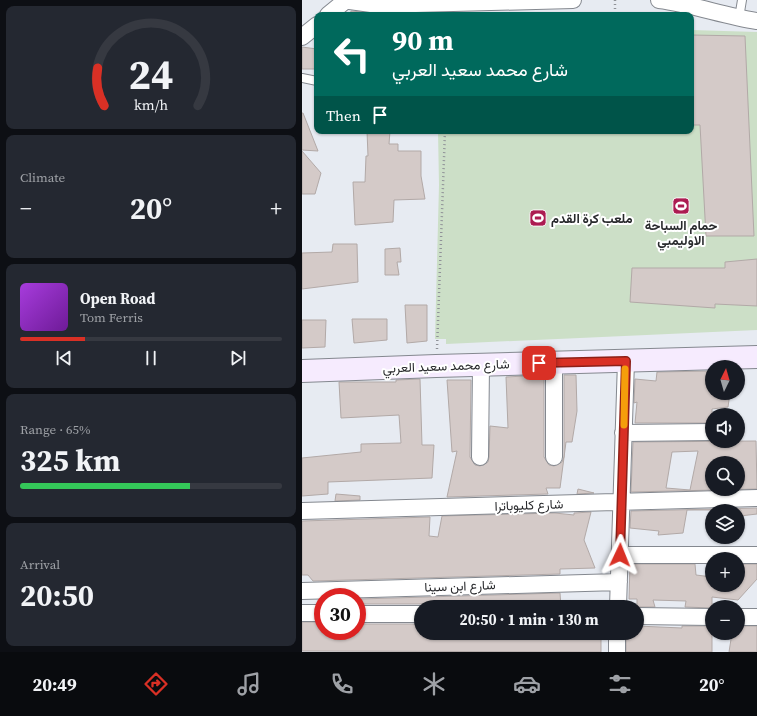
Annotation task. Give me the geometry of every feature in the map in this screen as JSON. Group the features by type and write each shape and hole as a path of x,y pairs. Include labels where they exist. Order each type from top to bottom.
{"street":[{"path":"331,12 344,0 362,2 572,0"},
{"path":"659,0 703,4 739,18 757,21"},
{"path":"302,37 314,27"},
{"name":"شارع محمد سعيد العربي","path":"302,371 757,357"},
{"path":"618,600 626,361"},
{"path":"554,363 554,457"},
{"path":"480,457 481,365"},
{"path":"624,433 705,432"},
{"name":"شارع كليوباترا","path":"302,511 757,498"},
{"path":"620,555 757,555"},
{"name":"شارع ابن سينا","path":"302,591 619,582"},
{"path":"302,613 314,613"},
{"path":"366,614 414,614"},
{"path":"644,616 705,617"},
{"path":"745,617 757,617"},
{"path":"617,640 617,652"}],"lane":[{"path":"739,18 742,0"},
{"path":"302,78 314,80"}],"path":[{"path":"615,0 615,12"},
{"path":"436,366 445,134"}],"green space":[{"path":"694,30 757,32 757,330 446,344 446,339 435,339 439,185 438,134 694,134"}],"building":[{"path":"694,35 745,36 754,236 706,236 700,125 694,125"},
{"path":"302,47 314,49 314,69 302,69"},
{"path":"303,113 318,151 302,150"},
{"path":"367,134 390,134 389,144 398,144 398,151 421,151 421,176 425,199 394,200 393,222 355,225 353,182 365,182 366,156 368,156"},
{"path":"302,151 321,173 315,194 302,194"},
{"path":"333,244 357,244 358,282 302,289 302,253 332,252"},
{"path":"400,248 401,262 397,262 399,275 385,275 385,249"},
{"path":"757,259 757,306 715,304 715,308 630,302 632,268 725,268 725,262"},
{"path":"405,305 427,305 427,341 407,343"},
{"path":"352,319 387,319 387,340 354,343"},
{"path":"302,320 326,320 325,347 302,348"},
{"path":"705,371 705,400 729,400 728,407 705,408 705,423 635,423 637,402 634,403 635,379 656,381 657,372"},
{"path":"544,375 544,457 549,465 554,466 562,462 564,457 564,375 576,375 577,411 572,442 566,442 560,488 546,488 548,494 447,497 457,451 452,452 447,380 471,380 470,457 475,465 480,466 488,462 490,426 508,428 506,377"},
{"path":"420,379 422,445 434,445 432,478 328,482 328,494 302,496 302,458 361,452 361,444 401,443 399,415 341,418 339,382 396,382 396,380"},
{"path":"705,441 705,448 745,448 745,441 756,441 757,489 745,489 745,456 705,456 705,490 631,492 633,442","holes":["698,451 690,490 666,488 672,452"]},
{"path":"578,489 594,493 577,494"},
{"path":"336,494 360,496 360,500 335,501"},
{"path":"745,508 757,508 757,514 745,515"},
{"path":"705,509 687,510 683,533 658,535 659,531 630,528 631,511"},
{"path":"591,512 584,540 595,568 560,569 560,574 313,581 308,575 302,575 302,521 430,517 429,536 438,537 442,516 555,513 574,515 574,513"},
{"path":"630,564 695,564 696,575 705,576 705,592 745,592 745,564 757,564 757,579 738,600 712,597 712,600 705,600 705,608 685,607 686,601 653,600 655,607 644,607 644,600 629,599"},
{"path":"560,593 560,600 414,600 414,604 366,604 366,599"},
{"path":"302,622 314,622 314,640 366,640 366,624 414,624 414,640 601,640 601,652 302,651"},
{"path":"644,626 682,628 682,626 705,626 705,640 712,640 712,652 626,652 626,640 644,640"},
{"path":"745,626 757,626 757,652 729,652 731,640 745,640"}],"slow traffic":[{"path":"624,425 625,369"}],"place":[{"name":"حمام السباحة الاوليمبي","path":"681,206"},
{"name":"ملعب كرة القدم","path":"538,218"}],"route":[{"path":"539,363 626,361 620,555"}]}
